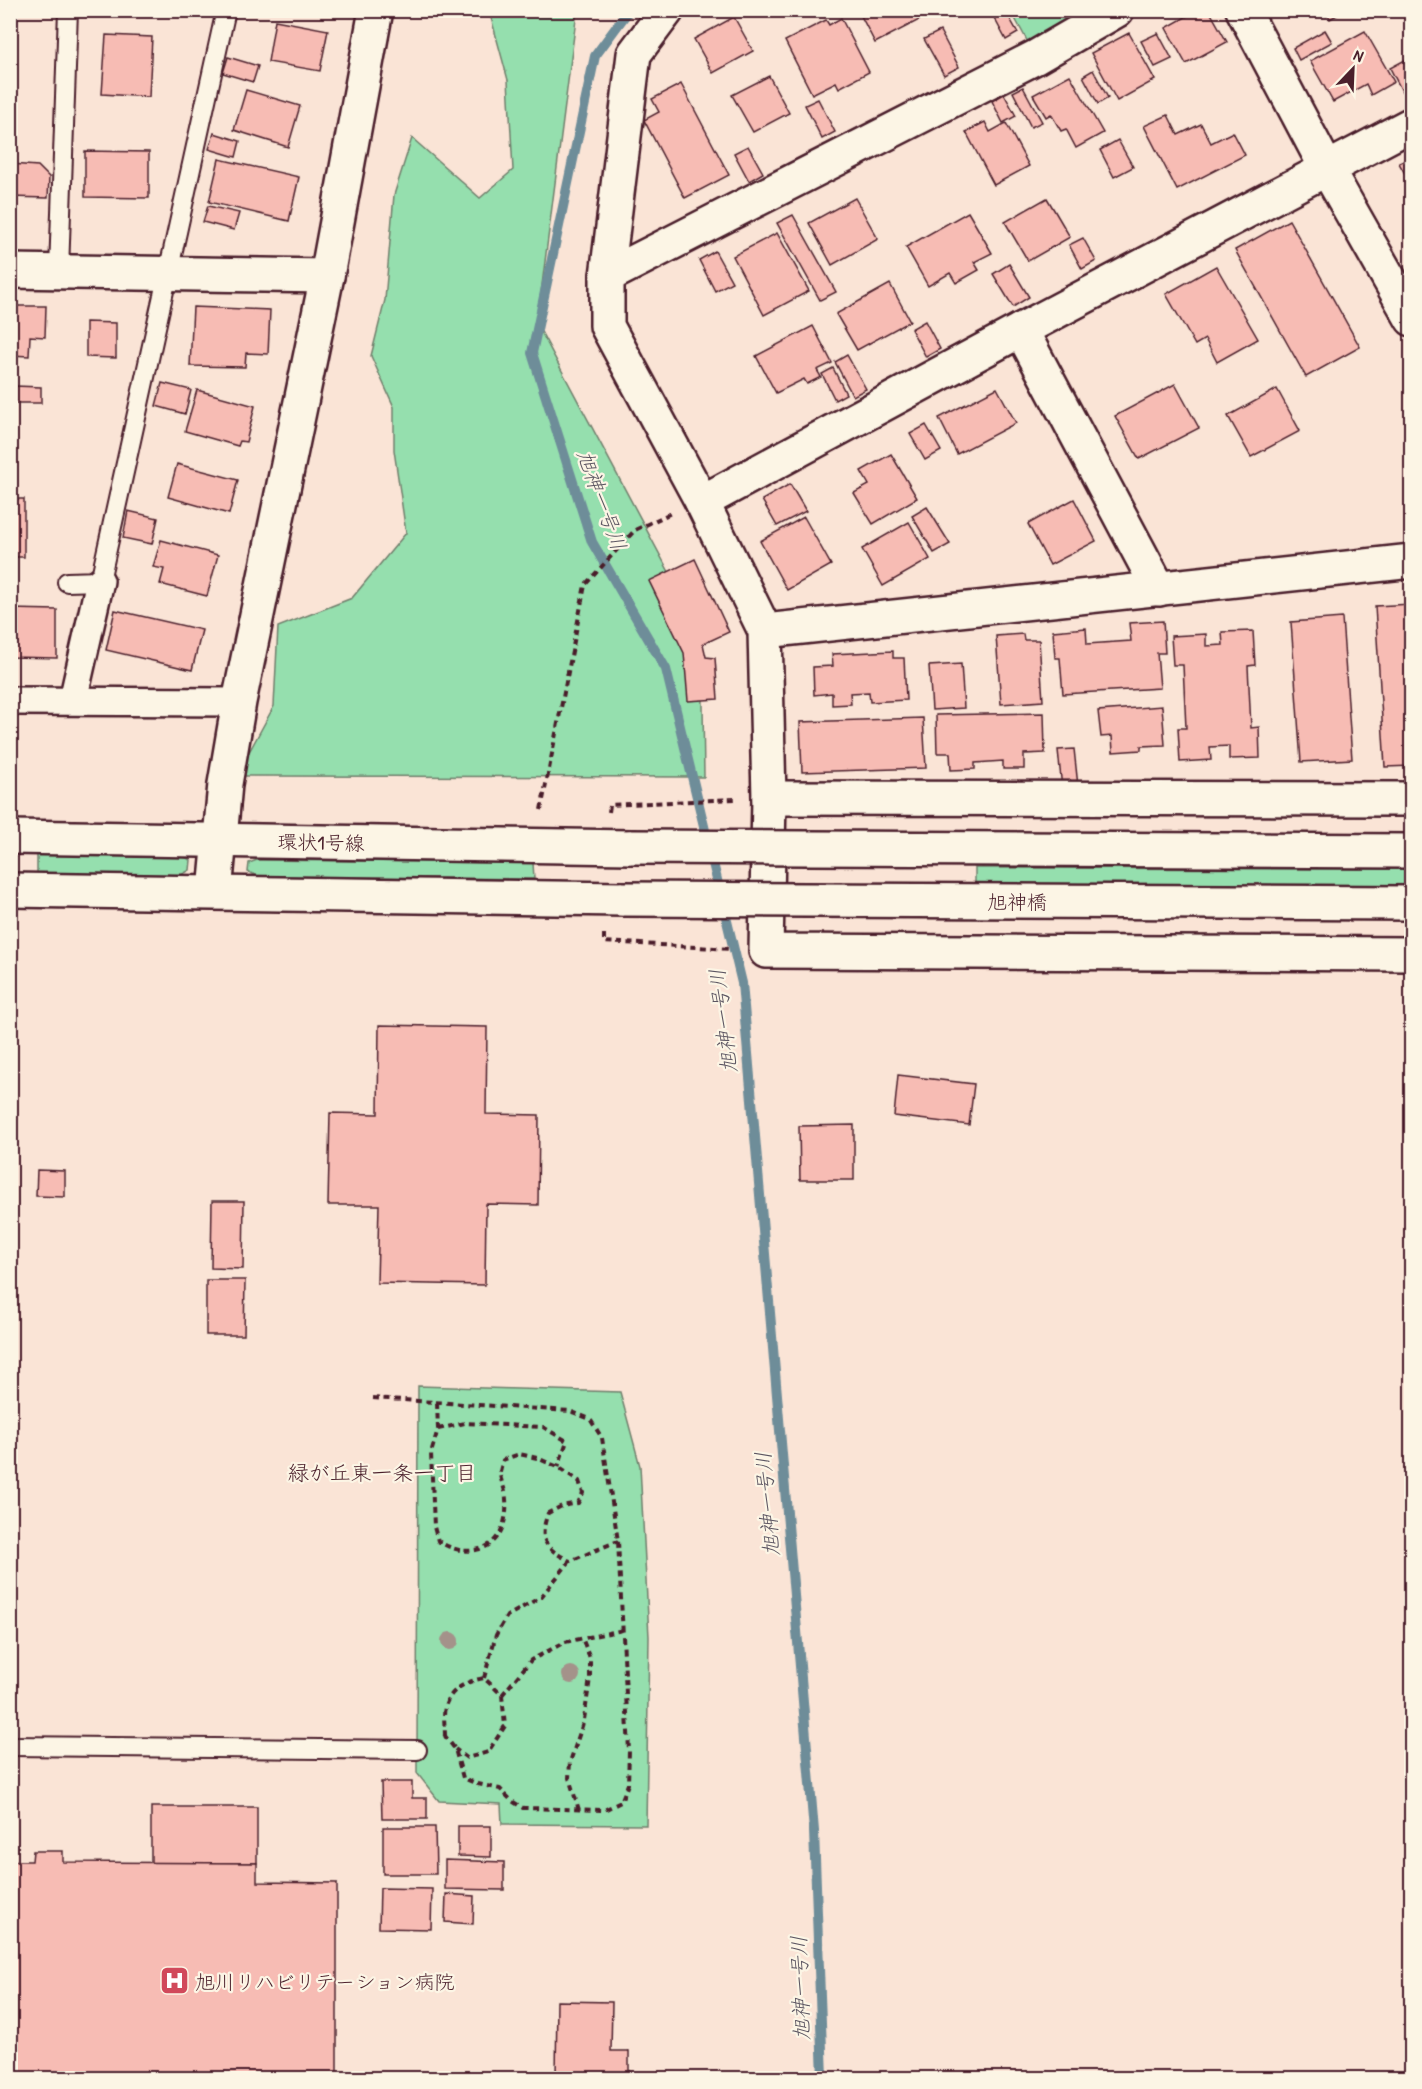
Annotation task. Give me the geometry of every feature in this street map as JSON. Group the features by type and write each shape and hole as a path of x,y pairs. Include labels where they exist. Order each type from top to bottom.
{"street":[{"path":"10,890 215,892 225,784 239,702 327,276 376,10"},
{"path":"667,10 634,54 607,276 607,326 702,502 765,631 769,798 765,951 1412,954"},
{"path":"607,276 1036,57 1117,10"},
{"path":"1242,10 1327,169 1412,319"},
{"path":"702,502 1021,330 1412,124"},
{"path":"10,271 327,276"},
{"path":"1021,330 1159,590"},
{"path":"765,631 1412,561"},
{"path":"73,700 100,581"},
{"path":"10,701 239,702"},
{"path":"769,798 1412,799"},
{"name":"環状1号線","path":"10,837 631,847 1412,851"},
{"name":"旭神橋","path":"215,892 623,899 1412,903"}],"lane":[{"path":"59,272 68,10"},
{"path":"67,582 100,581 226,10"},
{"path":"10,1746 417,1750"}],"path":[{"path":"539,818 585,585 635,530 693,503 702,502"},
{"path":"609,819 610,804 769,798"},
{"path":"604,932 604,942 765,951"},
{"path":"373,1398 570,1411 590,1419 602,1438 618,1541 623,1630 628,1784 621,1802 604,1810 523,1808 500,1789 463,1778 455,1749"},
{"path":"437,1403 438,1429 431,1452 434,1527 438,1541 452,1549 472,1552 492,1544 502,1532 506,1511 506,1493 500,1474 503,1460 519,1454 537,1458 558,1467 579,1482 583,1493 578,1503 562,1506 548,1513 543,1528 546,1543 554,1552 570,1561"},
{"path":"438,1429 465,1423 543,1427 567,1441 558,1467"},
{"path":"484,1677 496,1635 507,1616 542,1597 570,1561 618,1541"},
{"path":"502,1695 531,1660 564,1642 623,1630"},
{"path":"579,1810 569,1778 570,1761 584,1720 591,1678 590,1658 582,1638"},
{"path":"484,1677 502,1695 505,1726 488,1752 467,1758 455,1749 445,1736 445,1708 454,1691 468,1681 484,1677"},
{"path":"417,1750 445,1736"}],"green space":[{"path":"486,11 577,11 537,324 702,634 704,777 236,776 274,706 278,627 352,598 406,533 394,450 394,407 371,356 385,300 394,195 412,138 480,198 513,170 508,80 490,14"},
{"path":"1011,11 1117,11 1036,57"},
{"path":"37,855 182,856 191,860 190,870 181,875 37,873"},
{"path":"257,860 533,863 534,879 258,876 248,872 249,863"},
{"path":"975,868 1411,869 1412,885 975,884"},
{"path":"418,1386 620,1392 640,1466 649,1637 646,1825 502,1824 501,1804 439,1801 417,1773"}],"building":[{"path":"858,10 924,10 927,16 875,43"},
{"path":"990,10 1005,10 1018,33 1006,40"},
{"path":"1198,10 1209,10 1227,42 1186,64 1166,28"},
{"path":"1326,10 1346,10 1330,19"},
{"path":"734,17 753,51 713,73 694,39"},
{"path":"841,18 869,72 839,88 836,82 812,94 785,41 826,20 829,25"},
{"path":"275,20 328,30 320,71 268,62"},
{"path":"1325,30 1332,42 1299,60 1293,48"},
{"path":"940,31 959,67 944,75 924,39"},
{"path":"1365,31 1394,82 1371,95 1366,84 1333,102 1310,61"},
{"path":"1129,33 1155,80 1117,101 1091,53"},
{"path":"1158,33 1172,59 1155,67 1141,41"},
{"path":"106,35 152,37 149,97 102,94"},
{"path":"228,57 258,66 253,82 223,73"},
{"path":"1405,60 1412,73 1412,89 1403,93 1390,68"},
{"path":"1093,70 1108,98 1098,104 1083,76"},
{"path":"1070,75 1103,133 1076,148 1066,129 1061,131 1051,114 1046,117 1033,95"},
{"path":"769,76 789,113 753,132 732,95"},
{"path":"681,84 729,175 685,198 644,120 659,112 652,99"},
{"path":"1023,87 1042,122 1031,127 1013,92"},
{"path":"246,90 300,106 288,147 234,130"},
{"path":"1004,94 1016,116 1003,123 992,101"},
{"path":"818,99 835,132 822,139 805,105"},
{"path":"1168,115 1178,135 1201,124 1211,143 1233,132 1245,155 1177,190 1144,126"},
{"path":"985,122 990,132 1006,123 1029,166 994,185 966,132"},
{"path":"214,133 240,141 236,157 209,149"},
{"path":"1118,140 1133,167 1114,177 1100,150"},
{"path":"748,146 763,173 749,181 734,153"},
{"path":"85,151 149,152 149,198 85,197"},
{"path":"1412,157 1412,186 1399,163"},
{"path":"219,159 299,177 289,221 209,202"},
{"path":"10,164 38,166 49,177 48,198 10,197"},
{"path":"855,198 878,239 832,265 809,223"},
{"path":"1047,198 1070,237 1028,261 1005,222"},
{"path":"208,206 239,213 234,230 203,222"},
{"path":"968,212 992,253 974,262 979,270 956,283 950,273 928,286 906,247"},
{"path":"793,215 836,292 820,300 777,223"},
{"path":"1289,220 1360,347 1306,377 1235,250"},
{"path":"777,233 809,291 764,315 733,256"},
{"path":"1083,238 1096,261 1082,269 1069,245"},
{"path":"715,251 732,282 715,291 699,260"},
{"path":"1009,264 1029,297 1013,307 993,274"},
{"path":"1216,266 1258,339 1217,362 1205,339 1195,345 1166,294"},
{"path":"890,284 910,321 857,350 836,314"},
{"path":"10,306 46,306 45,337 30,336 29,356 10,355"},
{"path":"193,307 270,310 268,354 246,353 245,367 190,366"},
{"path":"925,321 940,349 926,357 911,329"},
{"path":"86,322 116,323 116,358 86,357"},
{"path":"813,326 832,363 817,370 821,377 807,384 804,379 776,393 756,356"},
{"path":"847,355 866,389 853,396 835,362"},
{"path":"833,368 846,394 835,400 822,374"},
{"path":"162,383 191,390 185,414 156,406"},
{"path":"1175,384 1199,428 1139,459 1115,416"},
{"path":"15,386 41,387 41,403 15,403"},
{"path":"997,388 1016,423 957,454 939,418"},
{"path":"1277,389 1300,431 1251,457 1228,416"},
{"path":"197,390 255,406 246,442 240,441 238,446 185,431"},
{"path":"926,425 941,451 925,460 910,434"},
{"path":"891,454 917,498 873,524 854,493 869,485 861,471"},
{"path":"177,464 238,480 229,514 168,497"},
{"path":"790,484 806,511 777,526 762,500"},
{"path":"10,499 24,499 24,557 10,557"},
{"path":"1074,499 1096,541 1050,565 1028,524"},
{"path":"927,507 950,544 934,553 912,516"},
{"path":"128,511 158,518 152,544 123,538"},
{"path":"804,517 831,565 787,590 760,541"},
{"path":"909,522 930,559 883,586 862,549"},
{"path":"161,540 218,555 207,596 160,584 164,569 153,567"},
{"path":"695,559 729,632 703,644 706,657 715,658 718,699 688,701 684,653 649,581"},
{"path":"1412,604 1412,766 1385,767 1375,606"},
{"path":"10,609 57,610 57,658 10,657"},
{"path":"115,610 202,630 192,670 106,650"},
{"path":"1342,618 1352,759 1301,762 1291,622"},
{"path":"1163,621 1165,653 1157,653 1160,688 1063,694 1060,658 1055,658 1053,631 1086,628 1087,644 1131,641 1129,623"},
{"path":"1253,631 1255,665 1248,666 1251,728 1259,727 1260,758 1229,759 1229,746 1210,747 1211,760 1180,762 1178,728 1186,728 1183,665 1173,665 1171,636 1206,634 1206,646 1223,645 1222,632"},
{"path":"1023,634 1024,640 1039,640 1043,701 1001,704 996,636"},
{"path":"893,651 893,658 904,658 906,700 870,702 869,692 850,693 851,704 832,705 832,693 814,695 813,667 833,666 832,654"},
{"path":"961,664 964,708 932,710 929,666"},
{"path":"1162,706 1165,745 1141,746 1141,750 1113,752 1112,736 1101,737 1098,711"},
{"path":"1044,713 1045,753 1024,754 1024,769 1003,769 1003,761 975,763 975,769 951,770 950,753 937,753 936,715"},
{"path":"923,718 926,768 802,772 800,722"},
{"path":"1074,749 1078,786 1062,788 1058,750"},
{"path":"379,1025 487,1027 486,1114 539,1115 538,1205 486,1204 485,1285 377,1283 379,1205 328,1205 330,1113 378,1114"},
{"path":"898,1075 974,1084 969,1125 894,1116"},
{"path":"854,1125 854,1180 800,1180 799,1126"},
{"path":"37,1170 65,1171 65,1197 36,1196"},
{"path":"212,1201 244,1201 243,1269 211,1268"},
{"path":"206,1280 245,1280 244,1335 206,1335"},
{"path":"381,1782 412,1782 412,1798 427,1798 427,1819 382,1819"},
{"path":"151,1807 257,1807 257,1863 151,1863"},
{"path":"458,1826 491,1826 491,1857 458,1856"},
{"path":"383,1827 435,1827 436,1874 383,1874"},
{"name":"旭川リハビリテーション病院","path":"33,1851 63,1851 63,1862 257,1863 257,1882 337,1883 337,2078 10,2078 10,1861 32,1861"},
{"path":"445,1860 504,1862 504,1890 445,1889"},
{"path":"380,1888 432,1889 431,1929 379,1928"},
{"path":"446,1894 474,1896 473,1924 445,1922"},
{"path":"557,2001 612,2002 611,2051 629,2051 629,2078 556,2078"}],"waterway":[{"name":"旭神一号川","path":"629,10 595,56 532,353 592,542 666,669 742,983 814,1831 823,2078"}],"place":[{"name":"旭川リハビリテーション病院","path":"174,1981"}],"district":[{"name":"緑が丘東一条一丁目","path":"382,1472"}]}
